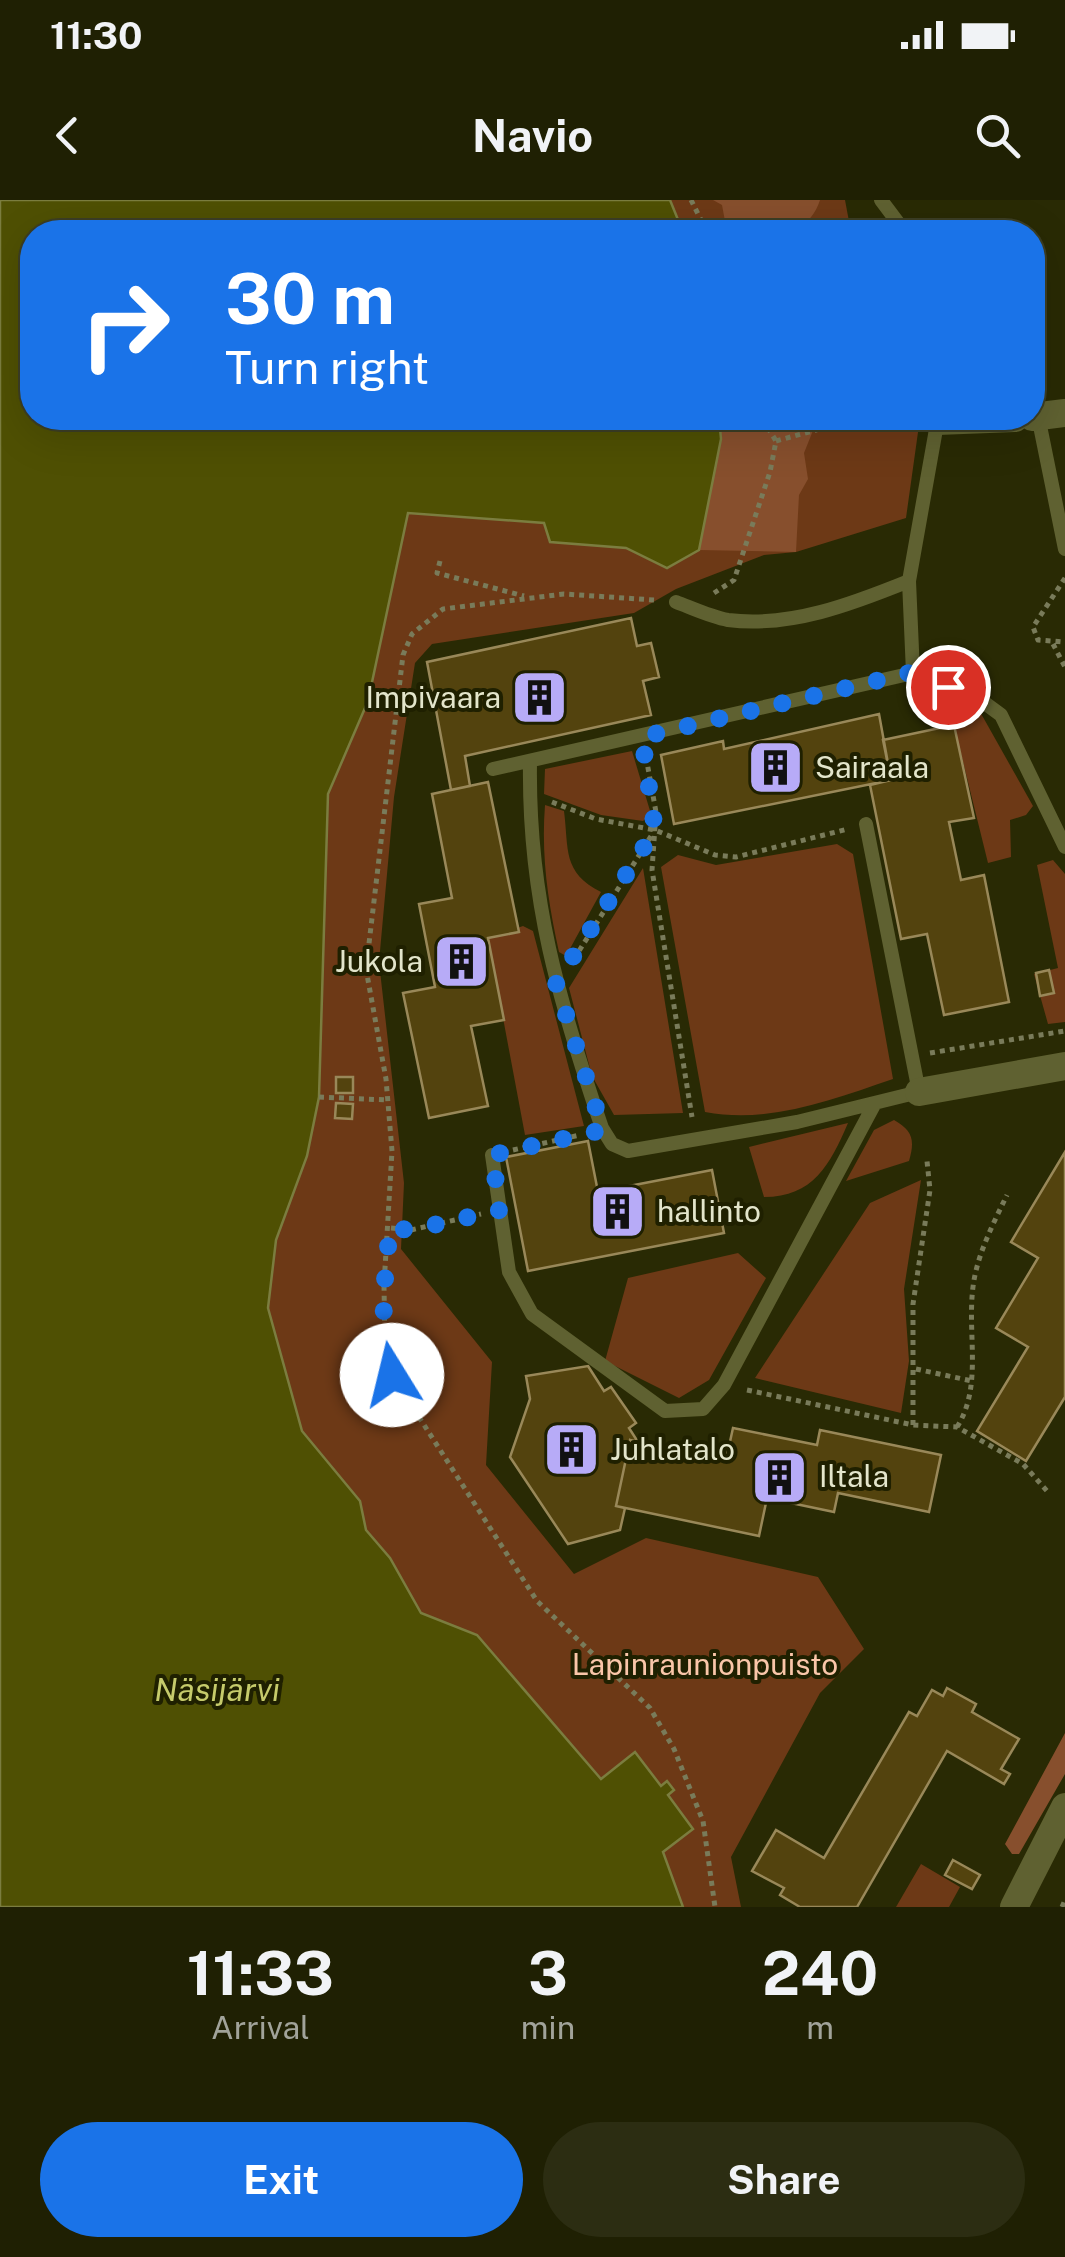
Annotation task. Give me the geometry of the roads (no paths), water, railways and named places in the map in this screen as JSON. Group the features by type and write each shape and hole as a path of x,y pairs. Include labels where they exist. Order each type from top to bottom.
{"street":[{"path":"919,1092 1065,1066"},
{"path":"1014,1907 1065,1807"}],"lane":[{"path":"913,672 908,581 935,430"},
{"path":"1041,430 1065,549"},
{"path":"676,602 726,620 781,620 850,605 908,581"},
{"path":"493,769 913,672 982,701 1000,715 1065,847"},
{"path":"530,763 528,835 544,944 603,1130 612,1144 628,1152 874,1105 919,1092 908,1057 866,824"},
{"path":"492,1155 510,1272 532,1314 666,1411 703,1409 724,1386 874,1105"}],"water":[{"name":"Näsijärvi","path":"0,200 670,200 678,220 20,220 20,430 720,430 699,550 667,568 626,548 550,542 544,523 408,513 368,701 328,794 319,1097 307,1156 276,1240 268,1308 302,1431 360,1501 366,1530 390,1558 421,1613 477,1635 601,1779 635,1752 661,1786 667,1781 674,1790 668,1795 693,1829 663,1852 683,1907 0,1907"}],"place":[{"name":"Impivaara","path":"540,698"},
{"name":"Sairaala","path":"776,768"},
{"name":"Jukola","path":"462,962"},
{"name":"hallinto","path":"618,1212"},
{"name":"Juhlatalo","path":"571,1450"},
{"name":"Iltala","path":"780,1477"}],"park label":[{"name":"Lapinraunionpuisto","path":"705,1665"}]}
